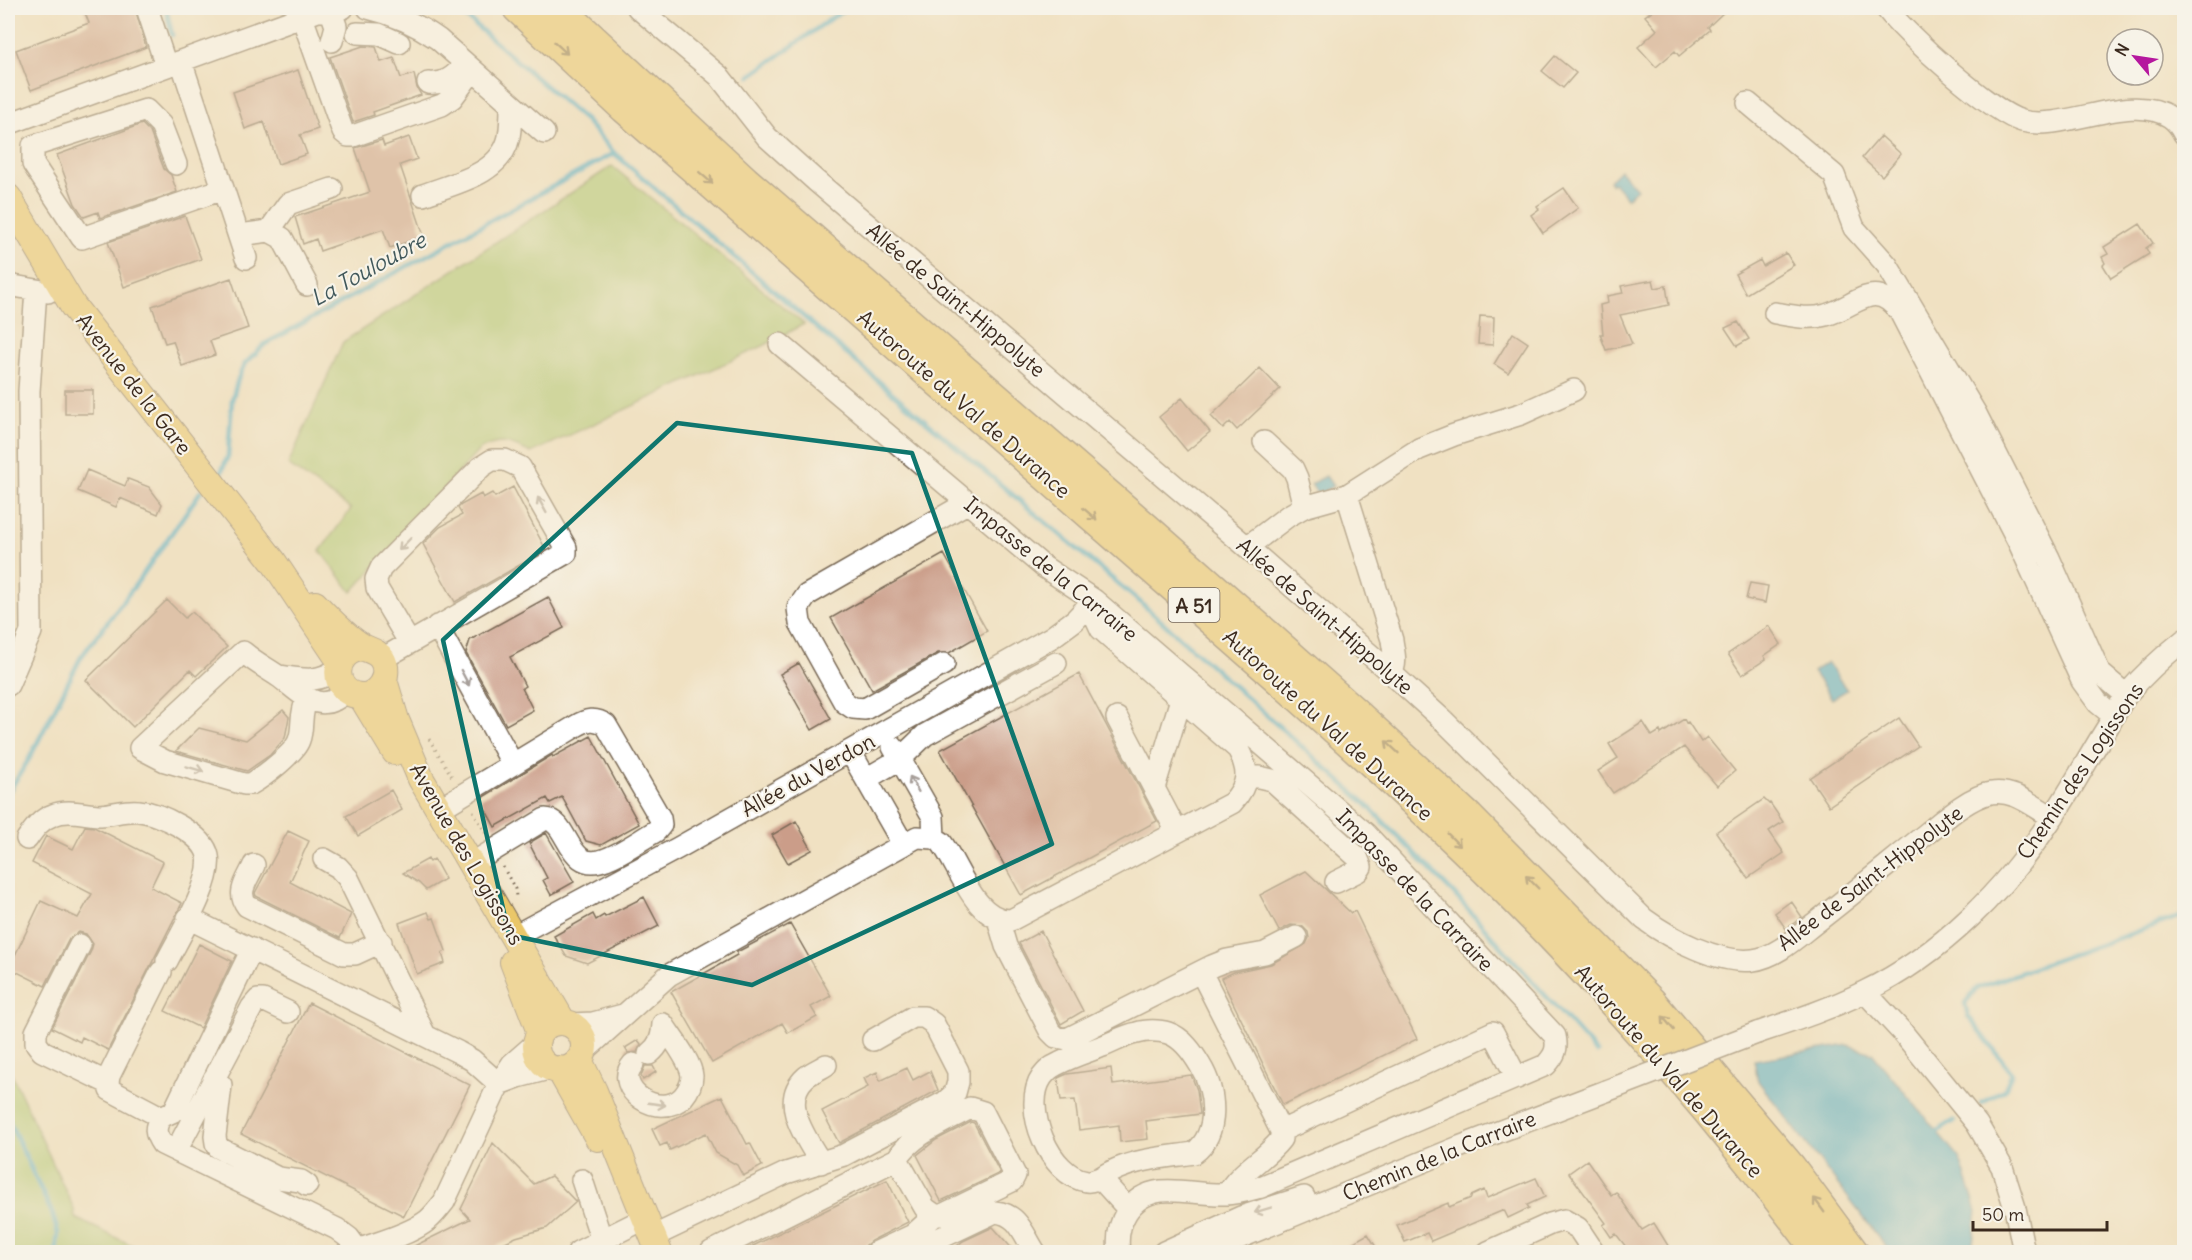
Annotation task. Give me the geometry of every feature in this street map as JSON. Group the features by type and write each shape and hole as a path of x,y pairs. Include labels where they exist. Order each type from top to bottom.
{"highway":[{"name":"Autoroute du Val de Durance","path":"518,8 625,108 1295,694 1430,817 1562,947 1676,1074 1783,1204 1819,1252"},
{"name":"Autoroute du Val de Durance","path":"558,8 746,181 1147,529 1353,711 1468,818 1650,1001 1791,1168 1853,1252"}],"main road":[{"name":"Avenue de la Gare","path":"8,197 67,295 273,561 330,619 377,662"},
{"name":"Avenue de la Gare","path":"273,561 346,679"},
{"path":"350,651 377,662 375,692 346,679 350,651"},
{"name":"Avenue des Logissons","path":"377,662 405,742 421,779 514,936 552,1030"},
{"name":"Avenue des Logissons","path":"346,679 407,772 552,1030"},
{"path":"568,1063 584,1047 580,1034 552,1030 541,1060 568,1063 594,1091 649,1230"}],"street":[{"path":"147,8 174,64 224,189 246,258"},
{"path":"8,124 318,11 337,8 332,41"},
{"name":"Allée de Saint-Hippolyte","path":"638,8 719,76 767,137 1391,673 1445,722 1644,919 1664,934 1690,946 1731,958 1753,960 1786,945 1976,797 1990,793 2011,795 2053,817"},
{"path":"1886,8 1905,30 1942,63 1998,110 2013,118 2025,122 2057,122 2142,108 2170,116 2184,134"},
{"path":"379,34 377,10 420,26 544,133"},
{"path":"302,17 343,132 348,136 442,105 452,98 470,67"},
{"path":"357,33 379,34 399,43"},
{"path":"428,83 438,84 447,81 470,67"},
{"path":"1748,103 1834,175 1854,228 1894,275 1976,414 2049,558 2100,673 2126,695"},
{"path":"423,195 485,171 496,161 506,147 510,135 511,104"},
{"path":"176,164 161,125 146,110 33,146 33,164 82,238 224,189"},
{"path":"269,231 288,204 332,189"},
{"path":"239,236 269,231 282,238 307,285"},
{"path":"8,285 67,295"},
{"path":"8,685 31,632 29,391 36,290"},
{"path":"1775,313 1798,317 1828,315 1865,296 1877,295 1893,303 1900,312 2010,523 2082,681 2098,703 2114,716"},
{"name":"Impasse de la Carraire","path":"780,344 1059,579 1094,600 1365,833 1555,1036 1557,1046 1554,1057 1546,1065 1262,1187 1227,1194 1162,1191 1150,1194 1128,1209"},
{"path":"1247,547 1265,532 1304,507 1347,495 1419,448 1521,414 1574,390"},
{"path":"1264,442 1293,469 1304,507"},
{"path":"377,662 566,553 566,548 520,467 505,460 492,460 481,467 381,568 376,579 377,588 409,642"},
{"path":"1347,495 1392,639 1395,668 1391,673"},
{"path":"944,664 865,709 853,708 844,702 800,623 798,608 807,595 967,503"},
{"path":"998,919 1011,920 1232,803 1242,792 1246,777 1245,762 1238,749 1101,629 1095,616 1094,600"},
{"name":"Allée du Verdon","path":"514,936 678,848 1052,637 1075,620 1094,600"},
{"path":"438,626 512,763"},
{"name":"Chemin des Logissons","path":"1757,1033 1826,1009 1865,992 1907,967 1936,946 1983,905 2019,864 2053,817 2126,695 2157,663 2184,640"},
{"path":"278,676 346,679 339,698 326,702 307,699 243,652 140,748 165,761 244,784 251,784 296,747 300,735 300,720 307,699"},
{"path":"866,779 900,759 925,735 1056,663"},
{"path":"1154,788 1181,699"},
{"path":"1117,718 1177,832"},
{"path":"439,808 584,722 600,720 606,725 660,818 660,825 656,831 605,860 592,862 582,859 573,852 556,823 551,819 545,819 471,864"},
{"path":"885,732 933,817 934,838"},
{"path":"850,751 903,844"},
{"path":"1246,777 1272,780 1283,788 1360,861 1361,867 1358,871 1336,882"},
{"path":"27,839 42,820 55,814 72,812 104,815 138,811 158,816 195,836 202,843 208,855 206,882 109,1076 110,1090 161,1117"},
{"path":"660,825 669,832 678,848"},
{"path":"499,1084 568,1063 663,980 680,968 917,837 934,838 946,848 977,901 998,919 1006,946 1050,1031 1056,1037 1067,1039 1227,960 1265,953 1296,937"},
{"path":"324,859 338,867 348,878 425,1035"},
{"path":"254,866 241,892 242,900 247,906 344,954 355,954 381,942"},
{"path":"188,918 472,1060 499,1084"},
{"path":"80,945 36,1032 36,1043 42,1051 108,1083"},
{"path":"252,949 174,1111 161,1117 156,1125 156,1135 162,1144 337,1229 348,1238 355,1251 424,1224 444,1202 499,1084 512,1064 552,1030 593,1023 626,1014"},
{"path":"1201,972 1281,1131 1281,1139 1274,1148 1234,1182 1227,1194"},
{"path":"1865,992 1904,1033 1977,1124 2002,1167 2015,1208 2024,1252"},
{"path":"646,996 689,1065 692,1075 687,1092 676,1103 664,1106 652,1105 643,1101 627,1081 628,1070 657,1048 662,1039 663,1024"},
{"path":"176,1151 252,1007 258,1000 263,1000 288,1012"},
{"path":"578,1252 602,1240 649,1230 802,1166 844,1155 945,1102 955,1093 958,1071 934,1024 924,1017 913,1017 873,1040"},
{"path":"1152,1031 1168,1033 1181,1041 1204,1071 1211,1091 1213,1116 1209,1136 1194,1153 1132,1162 1115,1168 1100,1178 1088,1182 1074,1177 1058,1164 1045,1144 1037,1125 1034,1106 1042,1076 1054,1066 1136,1033 1152,1031"},
{"path":"1281,1131 1493,1032 1517,1078"},
{"name":"Chemin de la Carraire","path":"1205,1252 1459,1147 1757,1033"},
{"path":"820,1163 795,1115 794,1100 799,1084 807,1076 826,1065"},
{"path":"214,1078 221,1085 215,1136 219,1148 278,1178 301,1181 307,1185"},
{"path":"711,1252 897,1160 902,1151 915,1139 970,1108 982,1112 1015,1175 1012,1181 942,1215 934,1215 925,1208 897,1160"},
{"path":"1164,1252 1241,1217 1459,1147"},
{"path":"1100,1178 1128,1209 1117,1237 1119,1252"},
{"path":"582,1180 602,1240"},
{"path":"911,1252 995,1212 1006,1213 1015,1219 1035,1252"},
{"path":"877,1252 913,1235 934,1215"},
{"path":"1488,1252 1550,1224 1564,1221 1578,1228 1594,1252"}],"highlighted area":[{"path":"677,423 912,453 1052,844 752,985 509,935 443,640"}],"green space":[{"path":"612,166 804,324 763,346 531,453 505,443 493,444 479,450 352,592 320,551 351,509 288,465 343,342"},
{"path":"8,1066 74,1209 75,1218 146,1252 8,1252"}],"water":[{"path":"1620,170 1637,189 1627,198 1614,183 1611,184 1609,181"},
{"path":"1326,476 1333,486 1318,495 1311,484"},
{"path":"1827,662 1847,690 1832,699 1813,672"},
{"path":"1848,1045 1872,1053 1960,1159 1977,1211 1972,1252 1890,1252 1758,1081 1754,1060"}],"building":[{"path":"83,8 135,8 146,47 31,90 16,50 89,23"},
{"path":"1656,8 1728,8 1708,27 1710,30 1679,56 1675,51 1656,67 1638,47 1657,30 1645,16"},
{"path":"363,46 376,47 381,62 394,58 401,78 414,74 421,95 373,112 374,115 353,122 330,57"},
{"path":"1555,56 1576,73 1563,88 1542,71"},
{"path":"298,70 318,129 300,135 307,154 278,164 264,122 245,129 233,92"},
{"path":"142,124 150,132 164,169 171,175 177,192 100,218 98,212 84,217 75,204 57,155"},
{"path":"1881,136 1901,154 1882,176 1862,158"},
{"path":"409,137 417,159 400,165 424,236 390,248 383,229 320,251 316,239 303,244 295,217 370,192 355,148 382,140 384,146"},
{"path":"1564,188 1578,208 1543,233 1531,215 1539,209 1537,206"},
{"path":"185,216 201,259 124,287 108,242"},
{"path":"2140,224 2153,243 2146,248 2149,254 2111,278 2103,265 2105,263 2102,257 2108,254 2104,247"},
{"path":"1786,253 1794,265 1746,294 1735,274 1760,260 1763,266"},
{"path":"231,278 248,328 210,341 215,355 182,366 173,341 165,343 152,306"},
{"path":"1653,280 1655,288 1666,286 1669,305 1620,315 1632,344 1606,350 1600,334 1603,334 1600,305 1608,303 1607,296 1623,293 1621,286"},
{"path":"1480,316 1494,317 1493,345 1478,344"},
{"path":"1738,322 1749,339 1737,346 1725,328"},
{"path":"1513,333 1528,343 1508,373 1494,364"},
{"path":"1260,368 1280,389 1237,430 1230,422 1223,429 1211,416"},
{"path":"65,390 93,390 93,414 65,414"},
{"path":"1182,398 1210,432 1187,451 1159,417"},
{"path":"87,470 125,486 128,479 149,487 162,504 158,514 120,498 116,507 78,491"},
{"path":"513,487 546,550 455,602 423,544 440,527 462,515 458,508 461,505 481,494 483,498 492,493 495,497"},
{"path":"944,554 987,631 949,653 938,653 872,690 831,618"},
{"path":"1750,583 1768,586 1765,603 1746,599"},
{"path":"548,597 564,628 510,657 525,686 522,688 533,710 506,725 466,653 470,640"},
{"path":"167,600 185,618 192,612 227,647 196,676 190,670 133,727 86,680"},
{"path":"1769,626 1781,644 1764,656 1766,659 1742,675 1728,654"},
{"path":"799,663 831,719 812,730 780,674"},
{"path":"1079,674 1157,821 1021,895 940,750"},
{"path":"283,710 289,717 285,738 270,755 247,771 176,751 199,728 246,740"},
{"path":"1899,718 1918,746 1829,806 1810,778"},
{"path":"1684,719 1701,742 1707,737 1735,771 1717,786 1684,747 1613,793 1598,771 1618,758 1609,744 1643,722 1652,736 1660,731 1661,734"},
{"path":"591,736 639,824 601,845 586,841 562,797 550,803 547,798 495,827 480,799 552,755 553,757"},
{"path":"391,790 402,810 358,836 346,816"},
{"path":"1764,799 1770,803 1783,822 1769,831 1784,853 1748,878 1716,832"},
{"path":"796,821 812,850 788,863 772,835"},
{"path":"85,826 94,827 163,862 151,887 182,903 108,1050 82,1037 80,1042 52,1028 91,951 93,944 86,934 79,932 69,939 45,986 9,968 41,901 78,918 92,894 32,863 46,836 73,849"},
{"path":"288,831 309,841 290,882 351,914 340,938 256,896 255,893"},
{"path":"546,833 574,882 551,895 543,880 547,878 529,843"},
{"path":"428,859 430,862 434,859 445,879 426,890 403,873"},
{"path":"1306,871 1351,913 1355,911 1417,1039 1283,1105 1221,978 1234,972 1271,964 1306,944 1309,938 1308,932 1302,926 1291,925 1279,931 1260,895"},
{"path":"644,897 659,926 587,963 566,956 554,936 593,914 596,920 604,915 605,917"},
{"path":"1791,901 1802,917 1786,929 1775,913"},
{"path":"428,912 431,919 434,918 446,951 442,953 445,963 417,974 399,923"},
{"path":"790,924 831,996 811,1007 817,1017 788,1033 782,1023 712,1063 671,992 737,955 737,952"},
{"path":"1041,931 1083,1011 1061,1024 1019,943"},
{"path":"199,944 232,961 200,1028 165,1011"},
{"path":"309,1003 470,1085 404,1216 241,1134"},
{"path":"638,1040 641,1044 637,1052 628,1053 625,1048"},
{"path":"645,1066 653,1066 656,1072 643,1080 641,1076"},
{"path":"907,1068 913,1080 930,1071 938,1090 839,1143 822,1111 868,1087 864,1078 877,1072 880,1081"},
{"path":"1111,1068 1113,1085 1191,1075 1197,1090 1200,1114 1146,1121 1148,1139 1120,1142 1119,1125 1079,1130 1075,1100 1061,1101 1058,1078 1067,1074"},
{"path":"722,1096 747,1144 750,1143 762,1166 743,1176 737,1165 716,1153 706,1133 670,1150 667,1143 660,1146 652,1129"},
{"path":"971,1122 974,1123 1000,1173 941,1201 917,1155 936,1140"},
{"path":"493,1143 534,1184 551,1176 576,1202 547,1228 516,1237 484,1252 402,1252 470,1219 461,1209"},
{"path":"1587,1160 1611,1195 1616,1192 1642,1230 1654,1223 1672,1252 1630,1252 1616,1234 1611,1237 1603,1225 1606,1223 1569,1173"},
{"path":"1536,1178 1545,1197 1527,1205 1529,1208 1508,1218 1504,1210 1431,1241 1427,1233 1405,1242 1397,1225 1448,1203 1449,1207 1484,1190 1487,1198"},
{"path":"887,1180 908,1222 871,1241 866,1245 864,1252 741,1252"},
{"path":"993,1227 1015,1252 950,1252 963,1241"},
{"path":"1368,1234 1379,1252 1336,1252"}],"waterway":[{"path":"166,8 172,35"},
{"path":"456,8 586,121 614,153 1141,603 1366,804 1455,895 1597,1053"},
{"name":"La Touloubre","path":"750,76 846,8"},
{"name":"La Touloubre","path":"219,477 228,456 232,400 238,379 244,365 265,344 614,153"},
{"name":"La Touloubre","path":"8,793 29,759 81,657 139,580 201,491"},
{"path":"1982,1103 2005,1089 2012,1073 1968,1016 1965,1003 1977,988 2184,915"},
{"name":"La Touloubre","path":"8,1119 52,1213 58,1233 56,1252"},
{"path":"1933,1134 1954,1121"}]}
